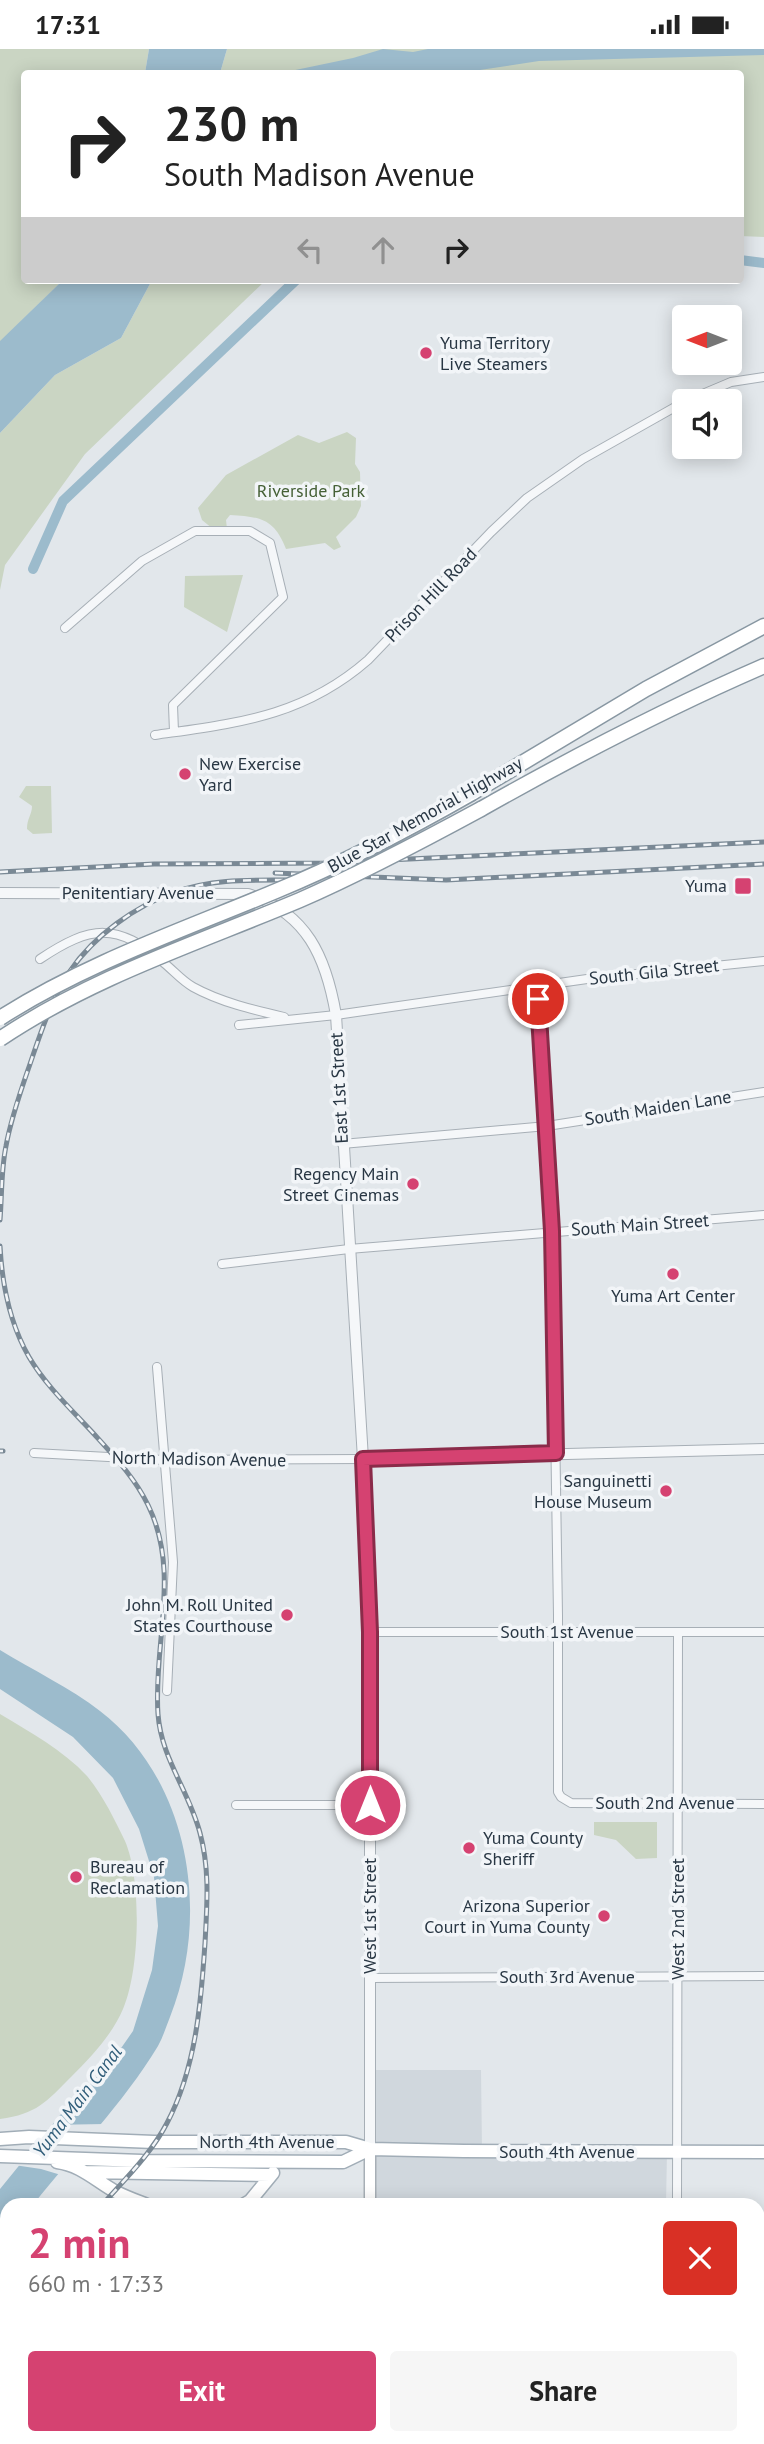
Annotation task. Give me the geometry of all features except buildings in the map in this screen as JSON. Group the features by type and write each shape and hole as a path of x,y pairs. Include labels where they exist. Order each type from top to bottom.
{"highway":[{"name":"Blue Star Memorial Highway","path":"0,1018 26,1001 102,962 357,855 472,793 646,688 764,626"},
{"name":"Blue Star Memorial Highway","path":"0,1039 38,1014 120,973 322,890 396,854 590,748 764,666"}],"main road":[{"name":"North 4th Avenue","path":"0,2139 29,2137 155,2142 345,2142 370,2149"},
{"name":"South 4th Avenue","path":"370,2149 764,2152"},
{"name":"North 4th Avenue","path":"0,2156 70,2161 343,2162 370,2149"},
{"name":"West 1st Street","path":"370,2149 370,2198"},
{"path":"70,2161 115,2191 131,2198"},
{"path":"252,2198 270,2175 286,2161"},
{"path":"86,2172 270,2175"}],"street":[{"name":"Prison Hill Road","path":"714,389 731,382 764,377"},
{"name":"Prison Hill Road","path":"155,734 273,715 326,691 351,675 527,498 583,459 672,408"},
{"path":"65,628 142,561 195,531 250,531 270,543 283,597 173,705 173,732"},
{"name":"Penitentiary Avenue","path":"0,893 248,894 275,904"},
{"name":"East 1st Street","path":"275,904 296,922 314,946 328,980 336,1015 363,1459"},
{"path":"40,959 59,946 93,933 122,934 143,945 195,988 291,1019"},
{"name":"South Gila Street","path":"239,1025 336,1015 537,986 764,961"},
{"path":"537,986 552,1231 558,1632"},
{"name":"South Maiden Lane","path":"342,1144 547,1126 764,1092"},
{"name":"South Main Street","path":"222,1264 349,1249 764,1215"},
{"path":"157,1367 173,1562 167,1691"},
{"path":"363,1459 764,1449"},
{"name":"North Madison Avenue","path":"34,1453 164,1460 363,1459"},
{"name":"West 1st Street","path":"363,1459 370,1632 370,2149"},
{"name":"South 1st Avenue","path":"370,1632 764,1632"},
{"name":"South 2nd Avenue","path":"558,1632 557,1786 561,1797 571,1803 764,1804"},
{"name":"West 2nd Street","path":"677,2198 678,1632"},
{"path":"236,1805 370,1805"},
{"name":"South 3rd Avenue","path":"370,1978 764,1976"}],"shaded area":[{"path":"370,2070 481,2070 482,2151 667,2152 666,2198 370,2198"}],"green space":[{"path":"0,49 149,49 146,70 21,70 21,284 59,284 0,342"},
{"path":"227,49 764,49 764,237 744,236 744,70 221,70"},
{"path":"150,284 262,284 85,454 5,565 0,590 0,433 55,375 121,338"},
{"name":"Riverside Park","path":"347,432 356,438 355,464 360,472 361,506 356,517 336,537 341,547 334,550 325,543 286,549 271,525 258,518 230,515 226,520 227,529 213,529 202,520 198,508 226,475 298,435 319,443"},
{"path":"243,575 227,632 184,607 185,576"},
{"path":"26,786 51,786 52,833 33,834 27,829 32,806 19,797"},
{"path":"0,1714 68,1758 98,1791 125,1841 130,1858 137,1925 129,1992 107,2037 47,2100 23,2114 0,2119"},
{"path":"594,1822 657,1822 657,1858 636,1859 616,1840 594,1835"}],"water":[{"path":"149,49 227,49 221,70 146,70"},
{"path":"383,49 413,52 428,49 764,49 764,55 539,61 480,70 295,70"},
{"path":"59,284 150,284 121,338 55,375 0,433 0,341"},
{"name":"Yuma Main Canal","path":"0,1650 89,1703 131,1740 155,1774 173,1811 184,1852 190,1894 189,1936 182,1977 163,2036 114,2108 39,2198 0,2198 0,2189 70,2103 110,2064 133,2031 152,1970 158,1926 154,1877 139,1829 113,1778 73,1737 0,1689"}],"pier":[{"path":"105,2124 61,2175 14,2165 47,2125"}],"waterway":[{"path":"744,260 764,263"},
{"path":"33,569 63,501 292,284"}],"railway":[{"path":"0,872 154,864 325,863 764,842"},
{"path":"275,873 446,880 764,864"},
{"path":"0,1220 4,1155 16,1104 52,1005 63,982 80,958 116,924 145,905 175,892 216,882 285,880"},
{"path":"0,1246 8,1303 29,1357 51,1388 130,1476 143,1495 158,1530 164,1582 157,1688 160,1730 200,1833 207,1874 201,1989 185,2080 161,2134 108,2198"}],"place":[{"name":"Yuma Territory Live Steamers","path":"426,353"},
{"name":"New Exercise Yard","path":"185,774"},
{"name":"Yuma","path":"743,886"},
{"name":"Regency Main Street Cinemas","path":"413,1184"},
{"name":"Yuma Art Center","path":"673,1274"},
{"name":"Sanguinetti House Museum","path":"666,1491"},
{"name":"John M. Roll United States Courthouse","path":"287,1615"},
{"name":"Yuma County Sheriff","path":"469,1848"},
{"name":"Bureau of Reclamation","path":"76,1877"},
{"name":"Arizona Superior Court in Yuma County","path":"604,1916"}],"route":[{"path":"370,1805 370,1632 363,1459 556,1453 552,1231 538,999"}]}
